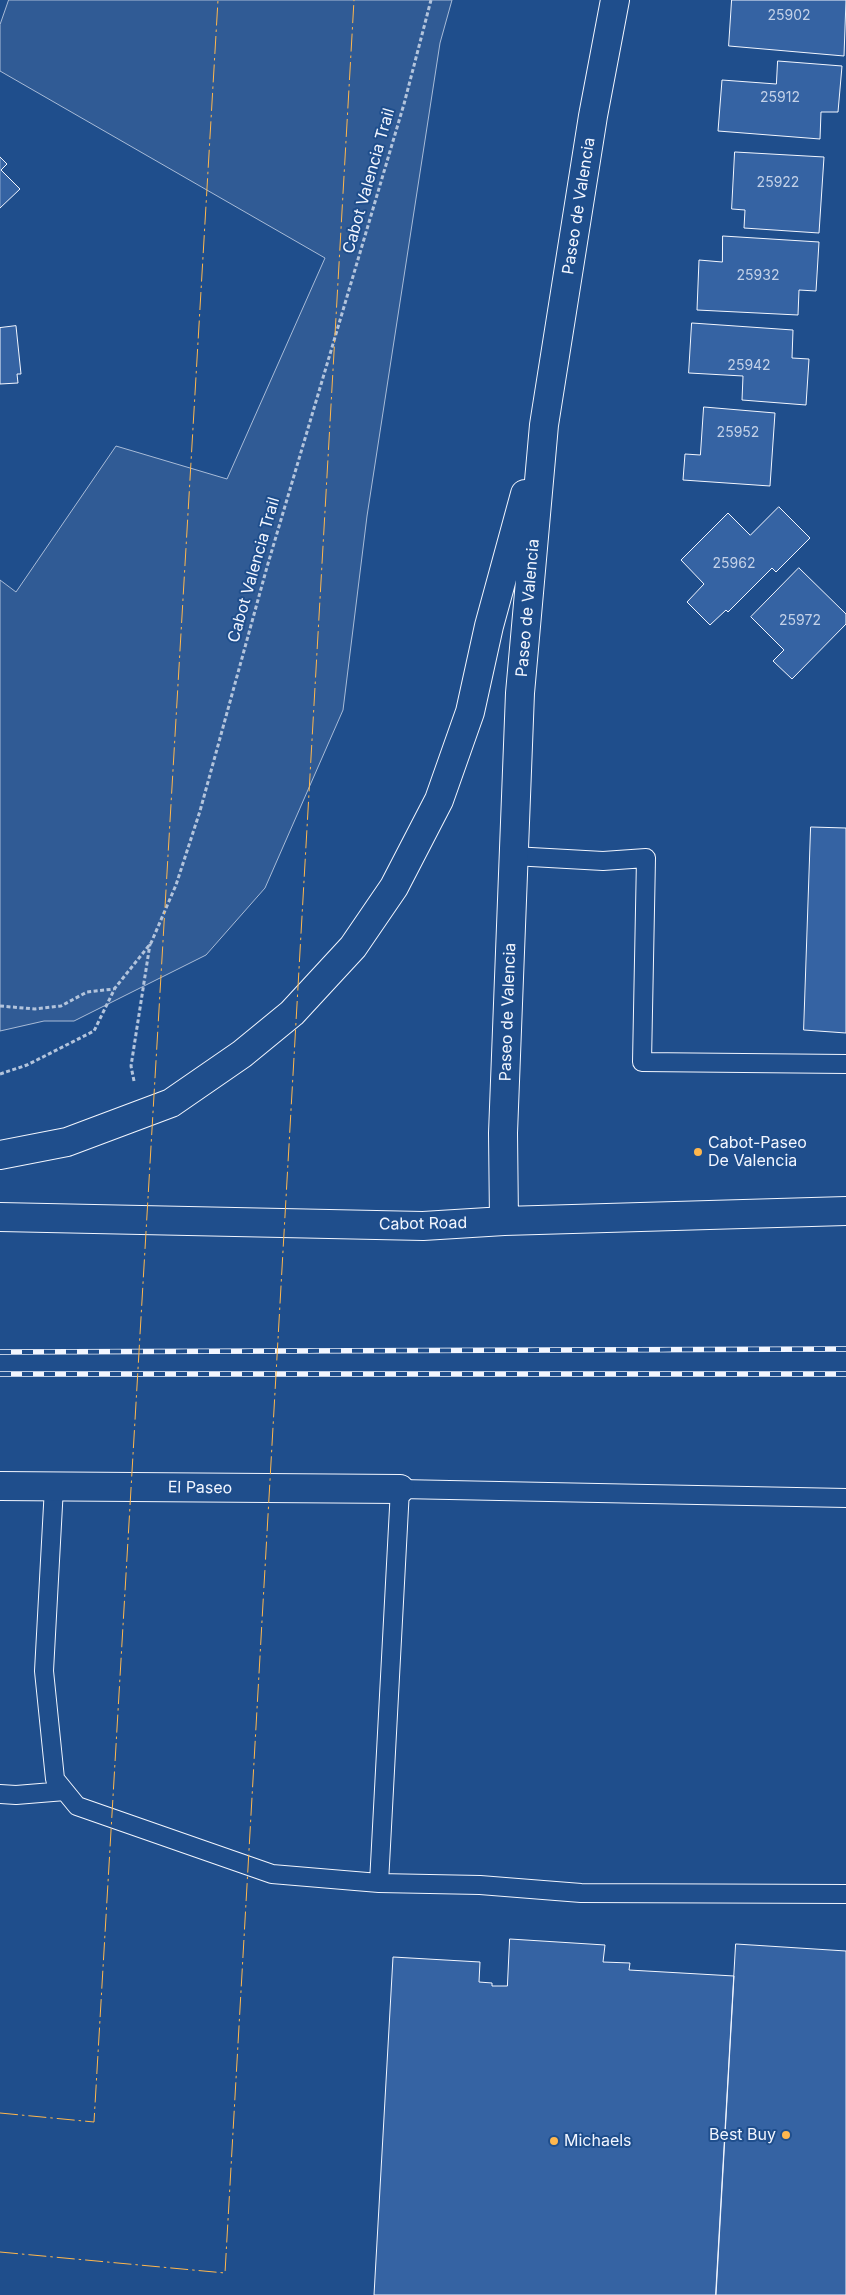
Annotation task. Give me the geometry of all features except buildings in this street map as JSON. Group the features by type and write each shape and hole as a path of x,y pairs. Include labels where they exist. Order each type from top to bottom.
{"main road":[{"name":"Paseo de Valencia","path":"504,1221 503,1133 520,693 544,425 593,116 615,0"},
{"path":"0,1156 68,1142 171,1102 242,1054 292,1013 353,948 394,887 439,800 470,712 488,626 544,425"},
{"name":"Cabot Road","path":"0,1217 423,1226 504,1221 846,1210"},
{"name":"El Paseo","path":"0,1486 400,1489"}],"lane":[{"path":"514,856 603,862 646,858 642,1062 846,1064"},
{"path":"54,1486 44,1671 55,1779 77,1806 272,1874 379,1883 480,1885 581,1893 846,1894"},
{"path":"379,1883 400,1489 846,1498"},
{"path":"0,1794 16,1795 65,1791"}],"path":[{"name":"Cabot Valencia Trail","path":"0,1074 27,1065 94,1031 115,988 151,943 176,885 200,812 267,567 404,104 431,0"},
{"path":"142,1114 131,1066 151,943"},
{"path":"0,1006 35,1009 61,1006 87,992 115,988"}],"shaded area":[{"path":"9,0 452,0 440,43 367,516 343,710 265,888 206,955 74,1021 44,1021 0,1031 0,580 16,592 116,446 227,479 325,258 0,71 0,25"}],"railway":[{"path":"0,1352 846,1349"},
{"path":"0,1374 846,1374"}],"power":[{"path":"0,2113 94,2122 218,0"},
{"path":"0,2252 225,2273 354,0"}],"place":[{"name":"Cabot-Paseo De Valencia","path":"698,1152"},
{"name":"Best Buy","path":"786,2135"},
{"name":"Michaels","path":"554,2141"}]}
